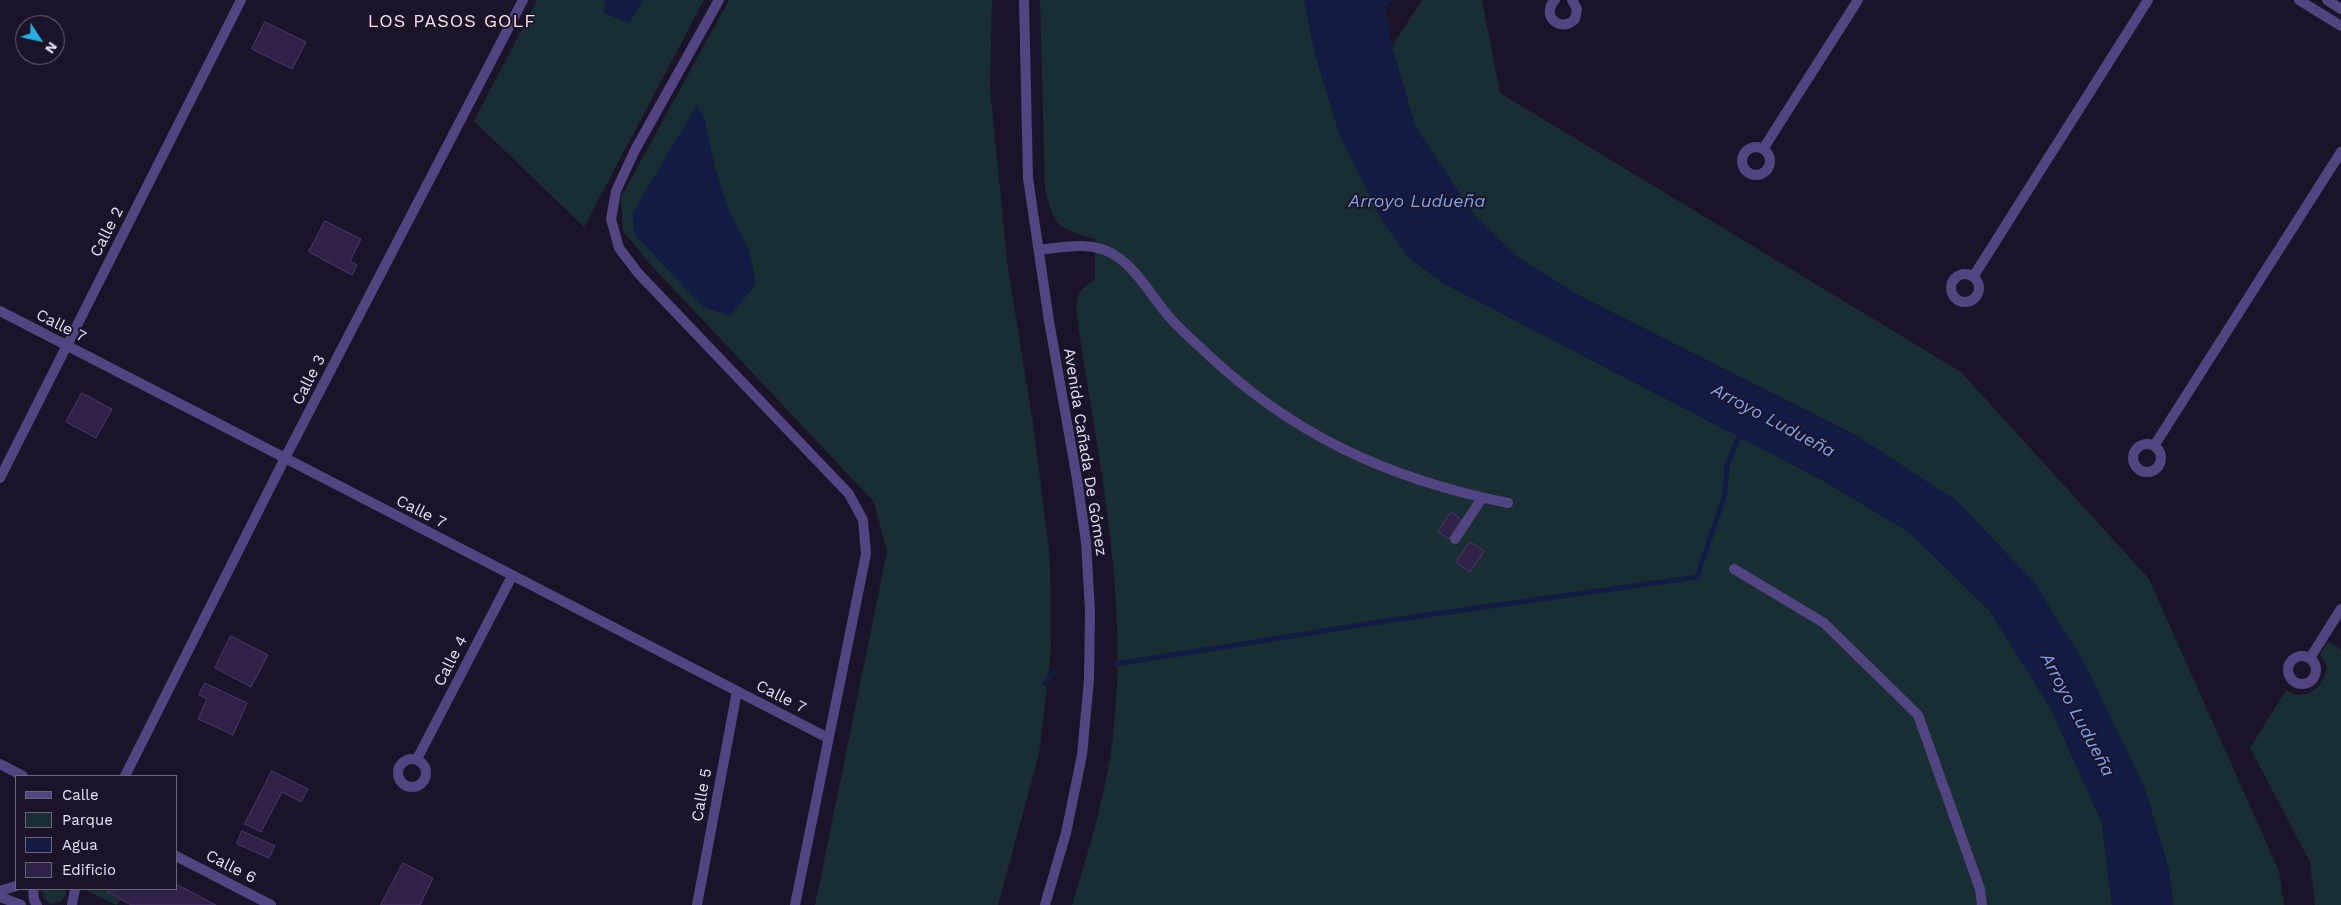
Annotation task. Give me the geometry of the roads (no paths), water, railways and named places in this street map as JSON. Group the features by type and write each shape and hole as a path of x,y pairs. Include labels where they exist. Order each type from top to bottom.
{"street":[{"name":"Calle 2","path":"0,478 241,0"},
{"name":"Calle 3","path":"126,775 285,458 523,0"},
{"path":"719,0 635,150 616,192 611,219 619,248 638,273 849,494 863,520 866,554 795,905"},
{"name":"Avenida Cañada De Gómez","path":"1024,0 1028,178 1086,542 1090,611 1089,680 1082,755 1066,834 1046,905"},
{"path":"1555,0 1549,8 1549,14 1551,19 1560,25 1566,25 1575,19 1577,9 1572,0"},
{"path":"1763,149 1858,0"},
{"path":"1973,277 2148,0"},
{"path":"2299,0 2341,26"},
{"path":"2326,0 2341,9"},
{"path":"2154,446 2341,152"},
{"path":"1039,250 1087,245 1113,254 1131,269 1171,319 1248,389 1301,426 1356,457 1404,476 1448,490 1508,503"},
{"name":"Calle 7","path":"0,312 828,738"},
{"path":"1455,539 1482,498"},
{"path":"1734,569 1824,623 1918,715 1980,889 1982,905"},
{"name":"Calle 4","path":"417,759 512,576"},
{"path":"2310,658 2341,609"},
{"name":"Calle 5","path":"697,905 737,691"},
{"path":"0,764 21,775"},
{"name":"Calle 6","path":"178,857 271,905"},
{"path":"0,891 15,886"},
{"path":"33,890 34,900 37,905"},
{"path":"72,905 75,890"},
{"path":"0,897 21,905"}],"water":[{"path":"605,0 643,0 629,23 604,13"},
{"name":"Arroyo Ludueña","path":"1304,0 1384,0 1392,46 1415,126 1473,214 1519,258 1578,295 1859,437 1957,501 2034,582 2085,664 2144,786 2169,870 2173,905 2112,905 2102,823 2050,707 1989,610 1909,532 1824,481 1443,283 1409,258 1382,221 1340,136 1315,54"},
{"path":"697,105 704,117 715,167 729,211 749,249 756,284 730,316 703,307 635,235 632,214"}],"waterway":[{"path":"1381,8 1390,0"},
{"path":"1116,664 1399,619 1697,577 1725,494 1727,465 1741,432"},
{"path":"1045,683 1054,672"}],"district":[{"name":"LOS PASOS GOLF","path":"452,22"}]}
